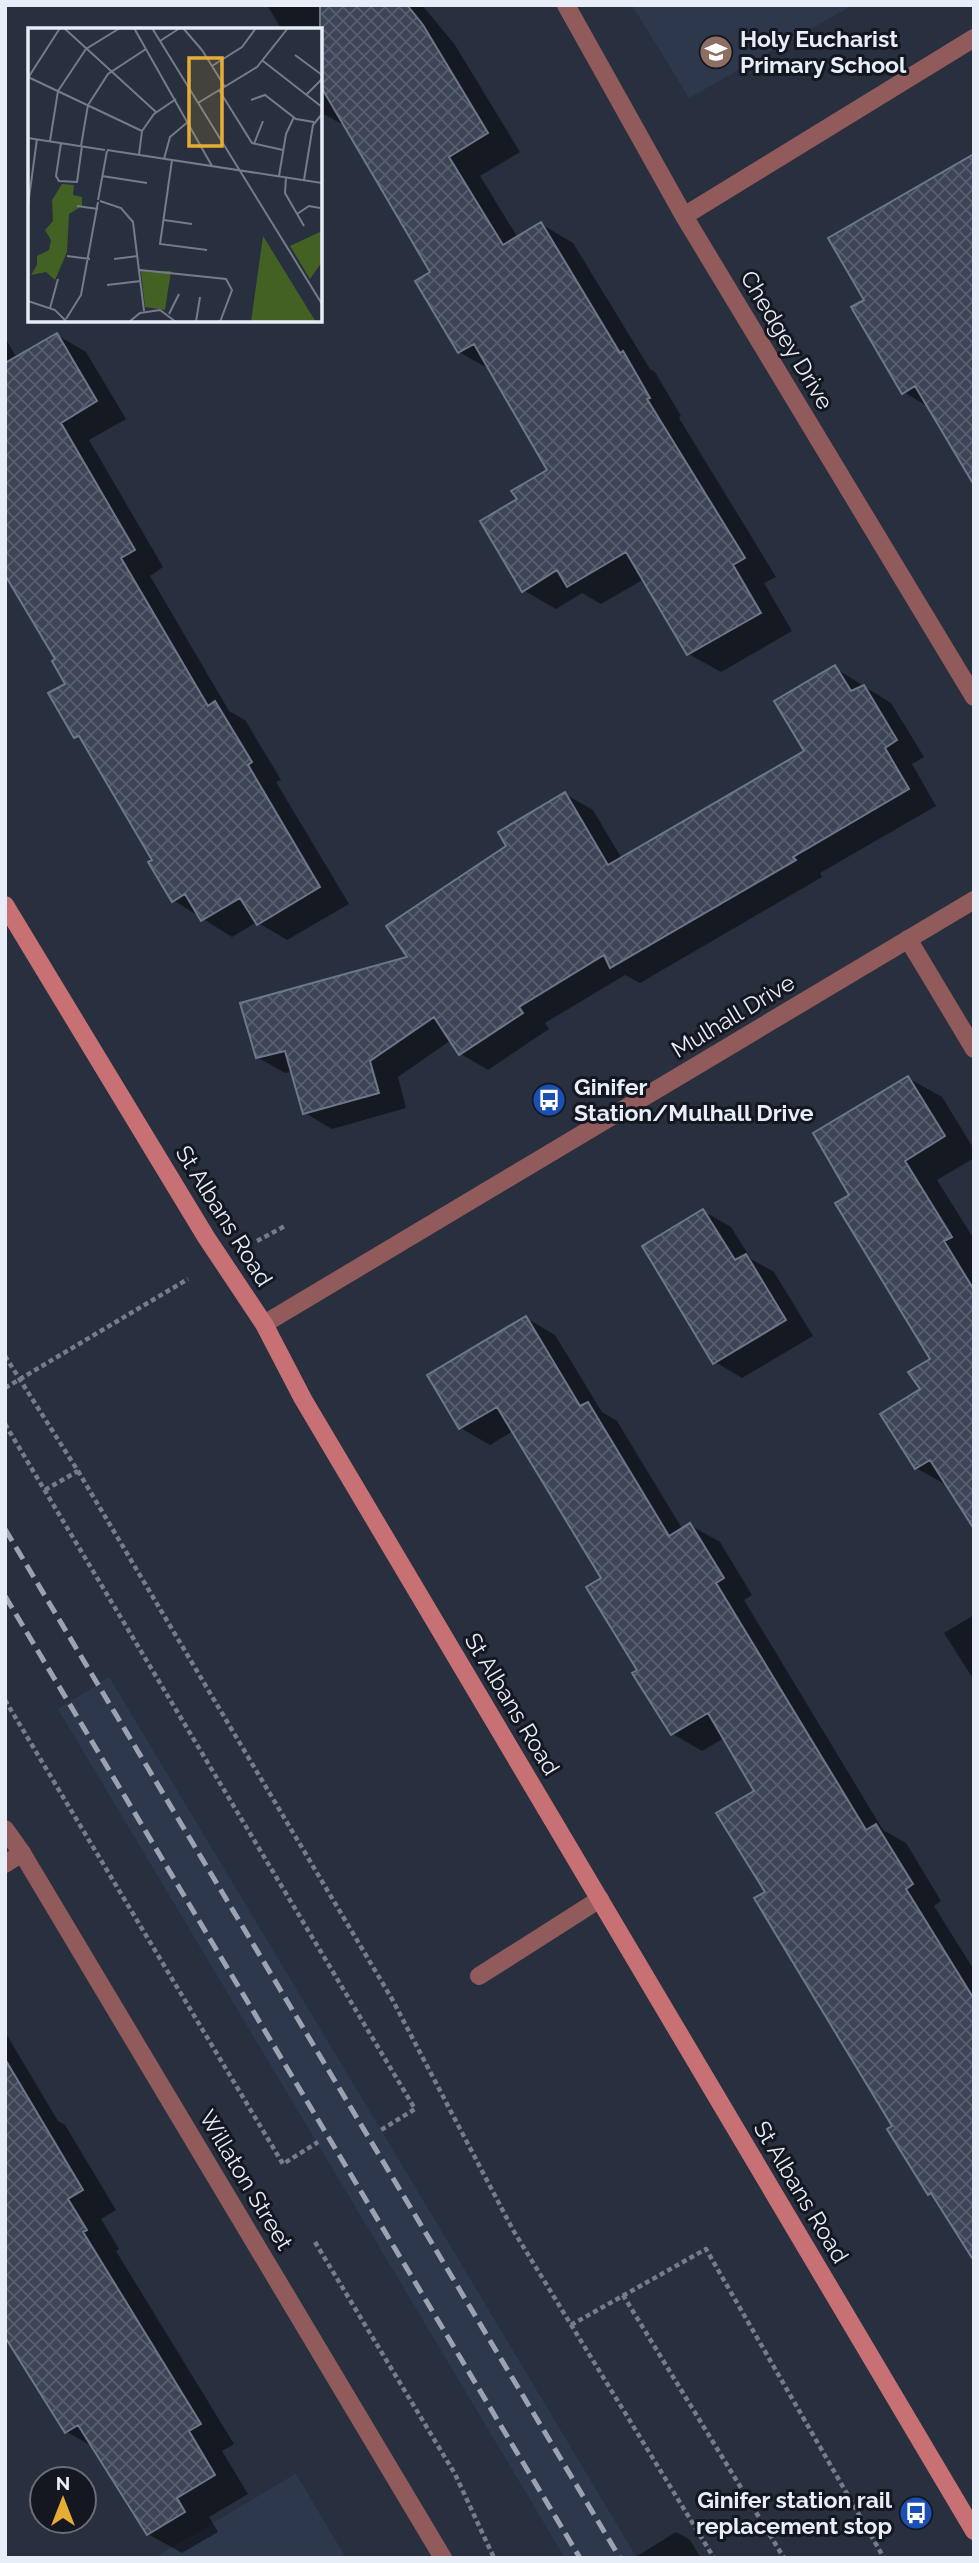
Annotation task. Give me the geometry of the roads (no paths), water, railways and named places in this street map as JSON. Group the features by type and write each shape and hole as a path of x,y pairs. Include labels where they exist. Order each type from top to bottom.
{"main road":[{"name":"St Albans Road","path":"5,905 221,1260 264,1324 303,1399 974,2531"}],"street":[{"name":"Chedgey Drive","path":"566,5 684,216 974,697"},
{"path":"684,216 974,38"},
{"name":"Mulhall Drive","path":"264,1324 974,900"},
{"path":"908,939 974,1049"},
{"name":"Willaton Street","path":"5,1829 22,1853 443,2558"},
{"path":"5,1864 22,1853"},
{"path":"479,1976 600,1899"}],"railway":[{"path":"5,1529 620,2558"},
{"path":"5,1596 580,2558"}],"place":[{"name":"Holy Eucharist Primary School","path":"716,52"},
{"name":"Ginifer Station/Mulhall Drive","path":"549,1100"},
{"name":"Ginifer station rail replacement stop","path":"916,2513"}]}
